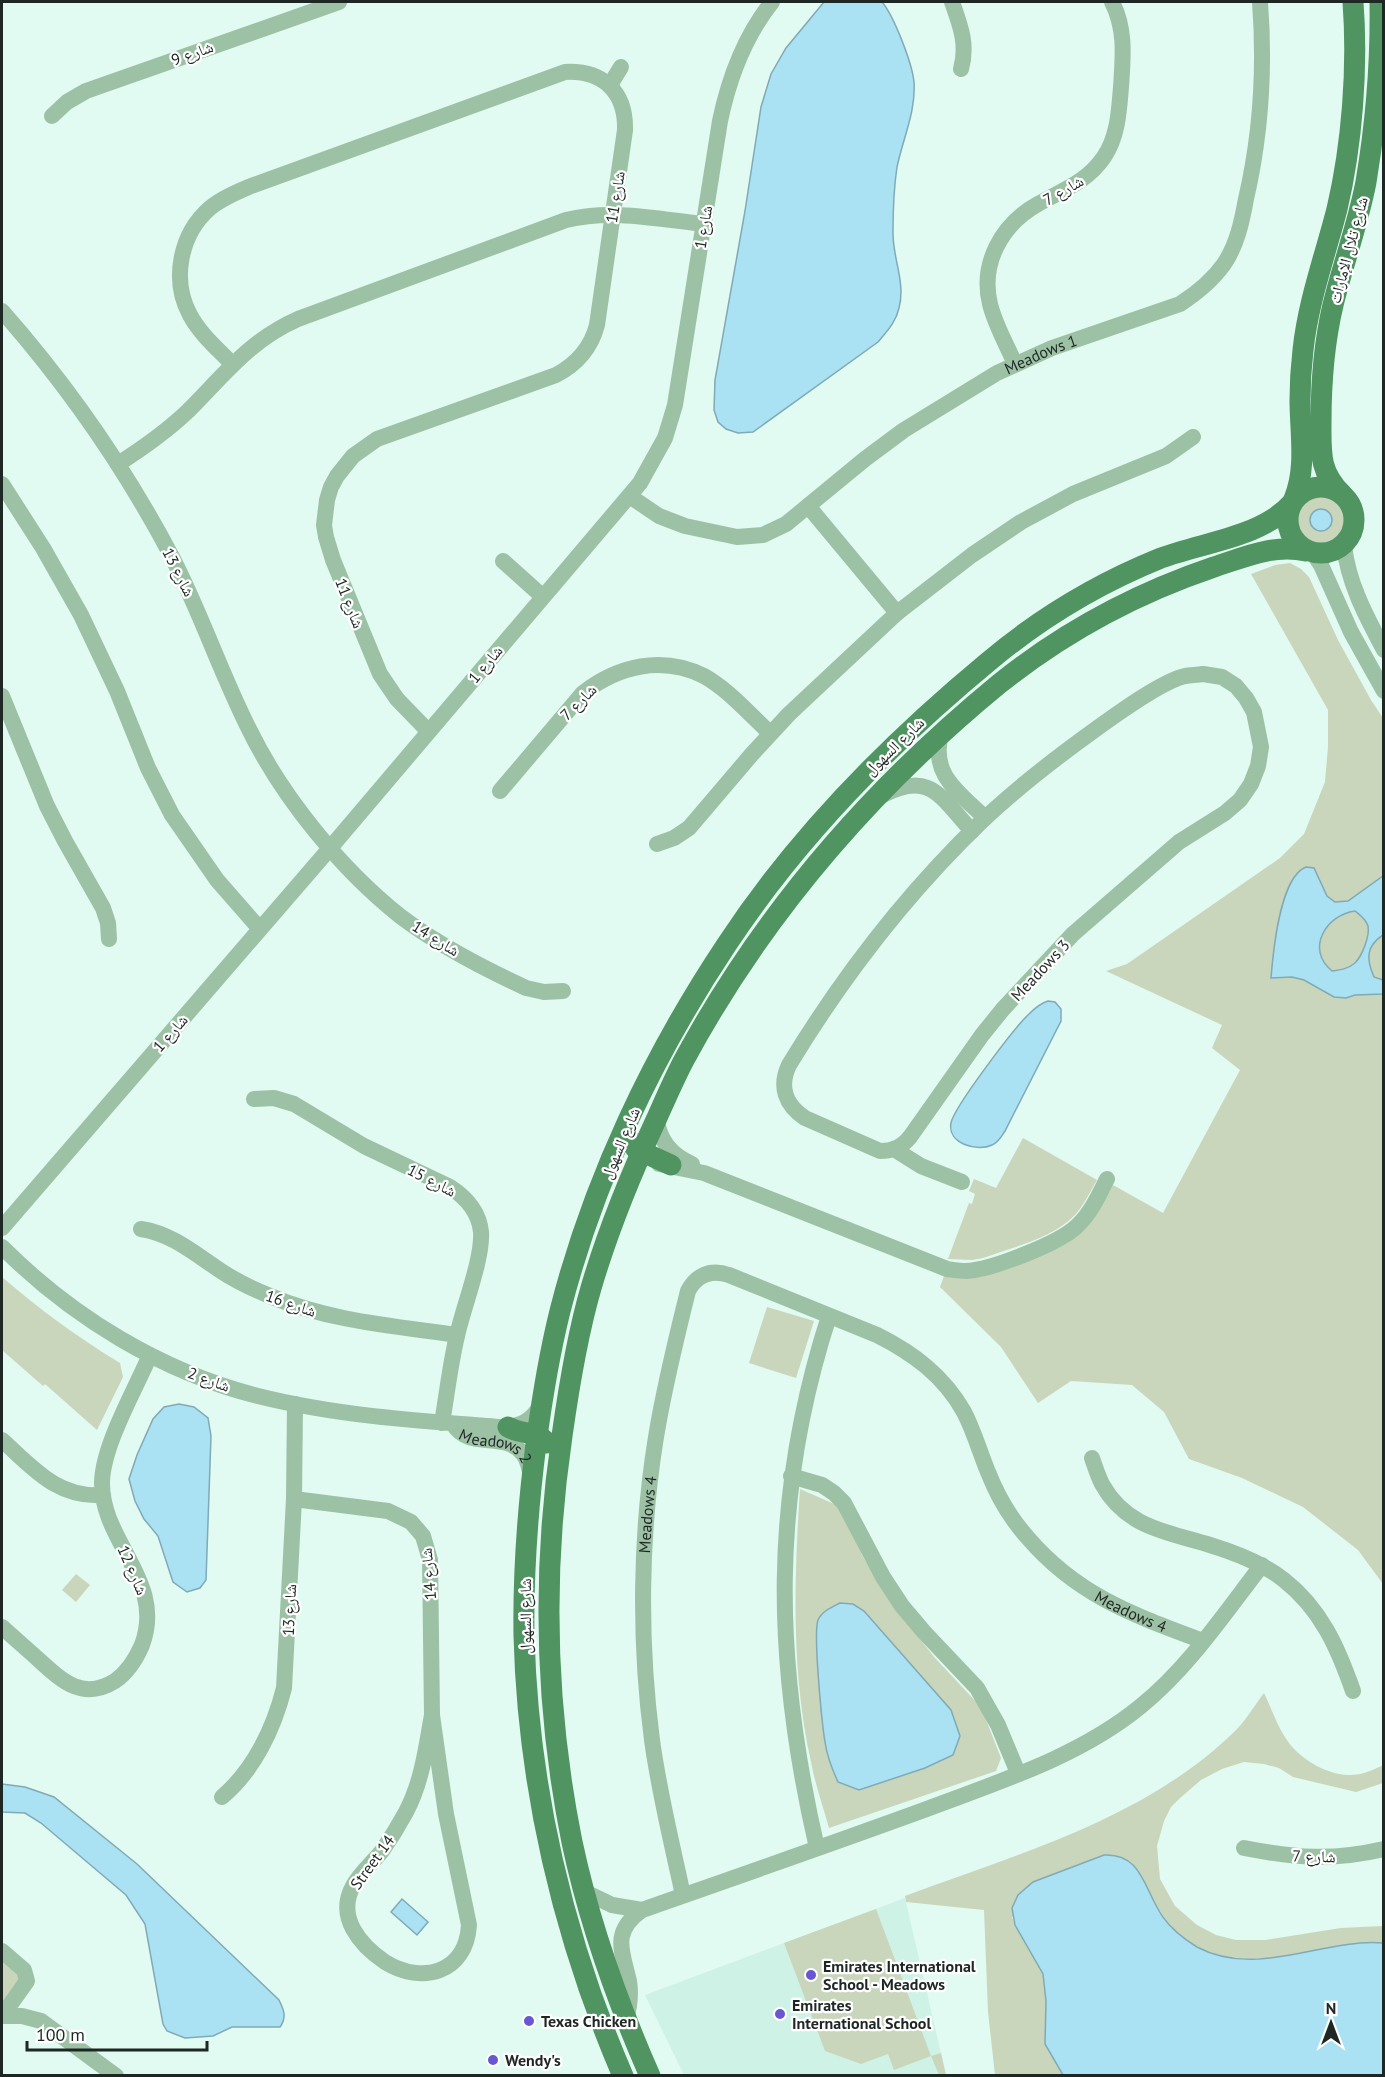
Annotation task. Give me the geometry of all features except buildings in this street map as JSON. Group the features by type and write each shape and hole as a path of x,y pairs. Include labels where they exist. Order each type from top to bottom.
{"main road":[{"name":"شارع تلال الإمارات","path":"1293,501 1301,472 1300,399 1303,349 1311,303 1338,205 1348,136 1355,46 1353,2"},
{"name":"شارع تلال الإمارات","path":"1341,494 1327,475 1323,464 1321,399 1332,307 1359,212 1373,140 1380,49 1380,2"},
{"path":"1317,487 1334,489 1341,494 1353,509 1355,519 1350,537 1344,545 1329,553 1309,552 1292,538 1288,530 1287,520 1293,501 1301,493 1317,487"},
{"name":"شارع السهول","path":"623,2076 588,1989 569,1924 546,1825 535,1762 524,1635 526,1549 541,1405 558,1320 579,1246 624,1129 689,1003 777,874 853,786 924,717 991,659 1038,624 1088,593 1126,573 1162,558 1265,525 1283,512 1293,501"},
{"name":"شارع السهول","path":"650,2076 626,2019 601,1948 585,1892 564,1795 549,1654 549,1560 558,1460 574,1357 600,1258 641,1151 683,1062 746,958 785,903 827,850 873,800 941,734 1014,672 1051,646 1128,601 1168,583 1264,551 1285,548 1309,552"},
{"path":"662,1054 632,1136 633,1145 670,1165"},
{"path":"502,1431 538,1435 546,1441 549,1451 546,1509 549,1560"}],"street":[{"name":"شارع 9","path":"52,116 67,102 86,91 339,2"},
{"name":"شارع 1","path":"2,1228 331,847 542,596 630,497 657,453 675,405 720,121 728,87 745,44 771,2"},
{"path":"952,2 964,36 961,69"},
{"name":"شارع 7","path":"1015,364 991,305 988,288 993,254 1000,238 1017,219 1038,204 1077,184 1097,167 1111,145 1118,120 1124,52 1122,29 1112,2"},
{"name":"Meadows 1","path":"630,497 658,516 676,524 737,537 750,537 775,530 904,430 978,384 1052,348 1179,304 1198,292 1225,263 1240,225 1255,152 1262,77 1260,2"},
{"path":"232,364 198,328 185,305 175,252 210,209 220,201 251,186 559,73 577,71 589,73 610,85 621,67"},
{"name":"شارع 11","path":"428,731 397,699 373,661 329,550 320,499 344,465 377,439 556,375 575,363 589,346 597,325 626,130 623,106 610,85"},
{"path":"118,464 171,426 232,364 262,338 298,319 553,224 581,216 613,214 704,224"},
{"name":"شارع 13","path":"2,311 61,383 118,464 172,557 241,712 266,761 292,801 331,847"},
{"path":"657,844 674,838 689,828 770,733 814,690 897,613 972,555 1021,522 1073,494 1166,456 1193,437"},
{"path":"2,484 43,548 81,615 117,691 148,768 172,815 217,880 259,928"},
{"path":"808,506 897,613"},
{"path":"1344,545 1352,585 1383,650"},
{"path":"1309,552 1327,577 1363,656 1383,691"},
{"path":"503,561 542,596"},
{"name":"شارع 7","path":"500,791 583,693 614,673 632,668 650,665 669,666 704,677 728,693 770,733"},
{"name":"Meadows 3","path":"1203,674 1222,677 1241,692 1254,712 1261,747 1258,766 1251,784 1240,800 1225,813 1179,842 1073,934 1003,1009 982,1035 906,1142 894,1149 880,1151 805,1118 789,1104 783,1084 785,1074 807,1035 847,977 893,919 986,818 1033,777 1083,739 1166,683 1184,676 1203,674"},
{"path":"2,696 47,806 103,908 108,923 109,939"},
{"path":"941,734 937,754 944,777 986,818"},
{"path":"932,789 944,777"},
{"path":"873,800 904,785 923,785 932,789 972,831"},
{"name":"شارع 14","path":"331,847 382,901 444,945 526,988 544,992 563,991"},
{"name":"شارع 15","path":"254,1099 274,1098 294,1104 364,1146 450,1187 466,1199 472,1207 479,1224 481,1243 457,1335 451,1424"},
{"path":"657,1119 658,1129 666,1147 673,1154 704,1173"},
{"path":"894,1149 921,1166 962,1182"},
{"path":"631,1176 654,1164 670,1165 704,1173 947,1269 967,1271 989,1266 1044,1246 1068,1234 1087,1215 1107,1179"},
{"name":"شارع 16","path":"141,1229 152,1230 172,1238 237,1281 303,1309 355,1321 457,1335"},
{"name":"شارع 2","path":"2,1247 28,1272 67,1303 108,1331 150,1355 218,1384 295,1404 354,1414 451,1424"},
{"name":"Meadows 4","path":"683,1895 652,1740 644,1644 645,1554 647,1508 668,1371 688,1291 698,1278 713,1272 721,1272 899,1346 919,1359 937,1375 965,1414 989,1475 1005,1507 1027,1537 1052,1564 1080,1587 1112,1605 1203,1641"},
{"path":"817,1848 797,1749 787,1660 784,1582 791,1476 805,1399 829,1316"},
{"name":"شارع 12","path":"2,1627 59,1678 74,1687 99,1688 115,1681 129,1668 144,1640 147,1619 146,1598 139,1578 108,1518 103,1495 102,1473 107,1450 150,1355"},
{"name":"شارع 13","path":"222,1797 239,1780 264,1742 280,1702 286,1666 294,1499 295,1404"},
{"name":"Meadows 2","path":"532,1478 522,1452 514,1446 502,1431 491,1420 485,1417 468,1418 451,1424 468,1438 502,1431 527,1422 541,1405"},
{"path":"2,1440 56,1486 84,1495 103,1495"},
{"path":"1092,1458 1103,1485 1117,1503 1135,1519 1156,1530 1218,1547 1262,1565 1284,1579 1320,1617 1333,1639 1353,1691"},
{"path":"791,1476 822,1485 844,1503 883,1577 902,1605 977,1688 989,1706 1018,1773"},
{"name":"شارع 14","path":"294,1499 388,1511 411,1522 423,1536 430,1560 432,1715"},
{"path":"626,2019 630,1990 622,1958 621,1939 628,1922 642,1910 940,1804 1061,1756 1102,1733 1141,1706 1175,1674 1262,1565"},
{"name":"Street 14","path":"432,1715 446,1814 468,1925 468,1937 457,1958 442,1969 425,1974 408,1973 395,1968 372,1952 353,1931 348,1904 353,1886 383,1849 412,1801 421,1776 432,1715"},
{"name":"شارع 7","path":"1244,1848 1278,1855 1313,1858 1348,1856 1383,1849"},
{"path":"585,1892 612,1905 642,1910"},
{"path":"2,1951 24,1970 27,1981 2,2016"},
{"path":"23,1988 30,2006 41,2021 116,2076"},
{"path":"2,2016 22,2016 41,2021"}],"shaded area":[{"path":"1321,494 1331,496 1340,502 1346,511 1348,521 1346,531 1340,540 1331,546 1321,548 1311,546 1302,540 1296,531 1294,521 1296,511 1302,502 1311,496"},
{"path":"1290,563 1309,577 1338,640 1383,718 1383,1584 1358,1550 1303,1507 1242,1478 1189,1459 1164,1412 1132,1385 1071,1381 1038,1403 1001,1347 940,1287 944,1276 1060,1247 1085,1228 1097,1213 1113,1185 1163,1213 1240,1070 1212,1048 1222,1025 1106,971 1127,964 1280,858 1304,834 1325,782 1328,710 1251,574 1275,565"},
{"path":"1023,1138 1097,1180 1084,1203 1066,1223 1031,1241 983,1258 948,1259 969,1203 972,1204 975,1194 969,1191 974,1179 996,1188"},
{"path":"2,1277 59,1322 120,1363 123,1377 97,1430 2,1350"},
{"path":"767,1307 814,1321 796,1378 749,1363"},
{"path":"800,1489 841,1507 863,1557 893,1605 935,1658 981,1707 1001,1758 996,1771 829,1828 817,1787 805,1728 797,1660 796,1557"},
{"path":"76,1574 90,1585 76,1602 62,1590"},
{"path":"1264,1693 1285,1737 1294,1749 1308,1760 1331,1772 1348,1775 1357,1775 1383,1765 1383,1783 1356,1792 1293,1777 1279,1768 1264,1764 1244,1762 1222,1769 1201,1780 1171,1807 1164,1821 1157,1846 1160,1879 1175,1906 1197,1925 1216,1935 1236,1940 1265,1940 1341,1928 1383,1926 1383,1943 1349,1945 1265,1958 1220,1955 1201,1949 1184,1938 1169,1923 1143,1880 1012,1917 1043,1974 1046,2001 1045,2044 1063,2075 995,2075 988,2012 984,1910 906,1902 905,1896 1078,1831 1160,1789 1198,1763 1233,1733"},
{"name":"Emirates International School - Meadows","path":"905,1898 946,2075 684,2075 645,1995"},
{"path":"876,1909 931,2056 894,2070 888,2054 861,2064 825,2051 784,1943"},
{"path":"2,1960 17,1972 20,1981 2,2005"},
{"path":"941,2053 946,2075 939,2075 931,2056"}],"water":[{"path":"824,2 882,2 897,28 913,74 913,104 897,167 894,199 893,241 901,298 898,313 878,342 753,432 738,433 726,429 718,422 714,410 715,380 761,107 771,74 786,48"},
{"path":"1321,509 1329,512 1332,520 1329,528 1321,531 1313,528 1310,520 1313,512"},
{"path":"1306,867 1314,868 1327,896 1335,902 1348,901 1383,876 1383,935 1373,944 1369,959 1374,977 1383,980 1383,994 1334,997 1304,980 1292,977 1271,978 1284,900 1297,874","holes":["1355,911 1368,926 1363,951 1352,965 1332,971 1320,953 1322,934 1335,919"]},
{"path":"1048,1001 1055,1002 1061,1009 1061,1021 1005,1131 992,1145 972,1147 965,1145 954,1136 951,1130 951,1123 962,1101 1022,1022 1036,1008"},
{"path":"179,1404 194,1407 208,1418 211,1436 206,1580 200,1588 187,1592 173,1582 158,1536 144,1519 135,1501 129,1479 153,1419 164,1407"},
{"path":"840,1603 853,1604 864,1611 951,1710 960,1736 953,1755 925,1768 859,1790 838,1782 825,1742 820,1699 817,1628 822,1614"},
{"path":"2,1784 25,1787 54,1797 137,1864 279,2000 284,2014 280,2027 232,2027 213,2036 185,2038 167,2031 163,2024 145,1924 126,1895 41,1823 25,1813 2,1812"},
{"path":"1104,1855 1127,1860 1141,1876 1170,1926 1197,1947 1220,1956 1243,1959 1266,1958 1360,1943 1383,1943 1383,2075 1063,2075 1045,2044 1046,2001 1043,1974 1015,1925 1012,1908 1018,1895 1033,1882"},
{"path":"402,1899 428,1922 417,1935 391,1912"}],"place":[{"name":"Emirates International School - Meadows","path":"811,1975"},
{"name":"Emirates International School","path":"780,2014"},
{"name":"Texas Chicken","path":"529,2021"},
{"name":"Wendy's","path":"493,2060"}]}
